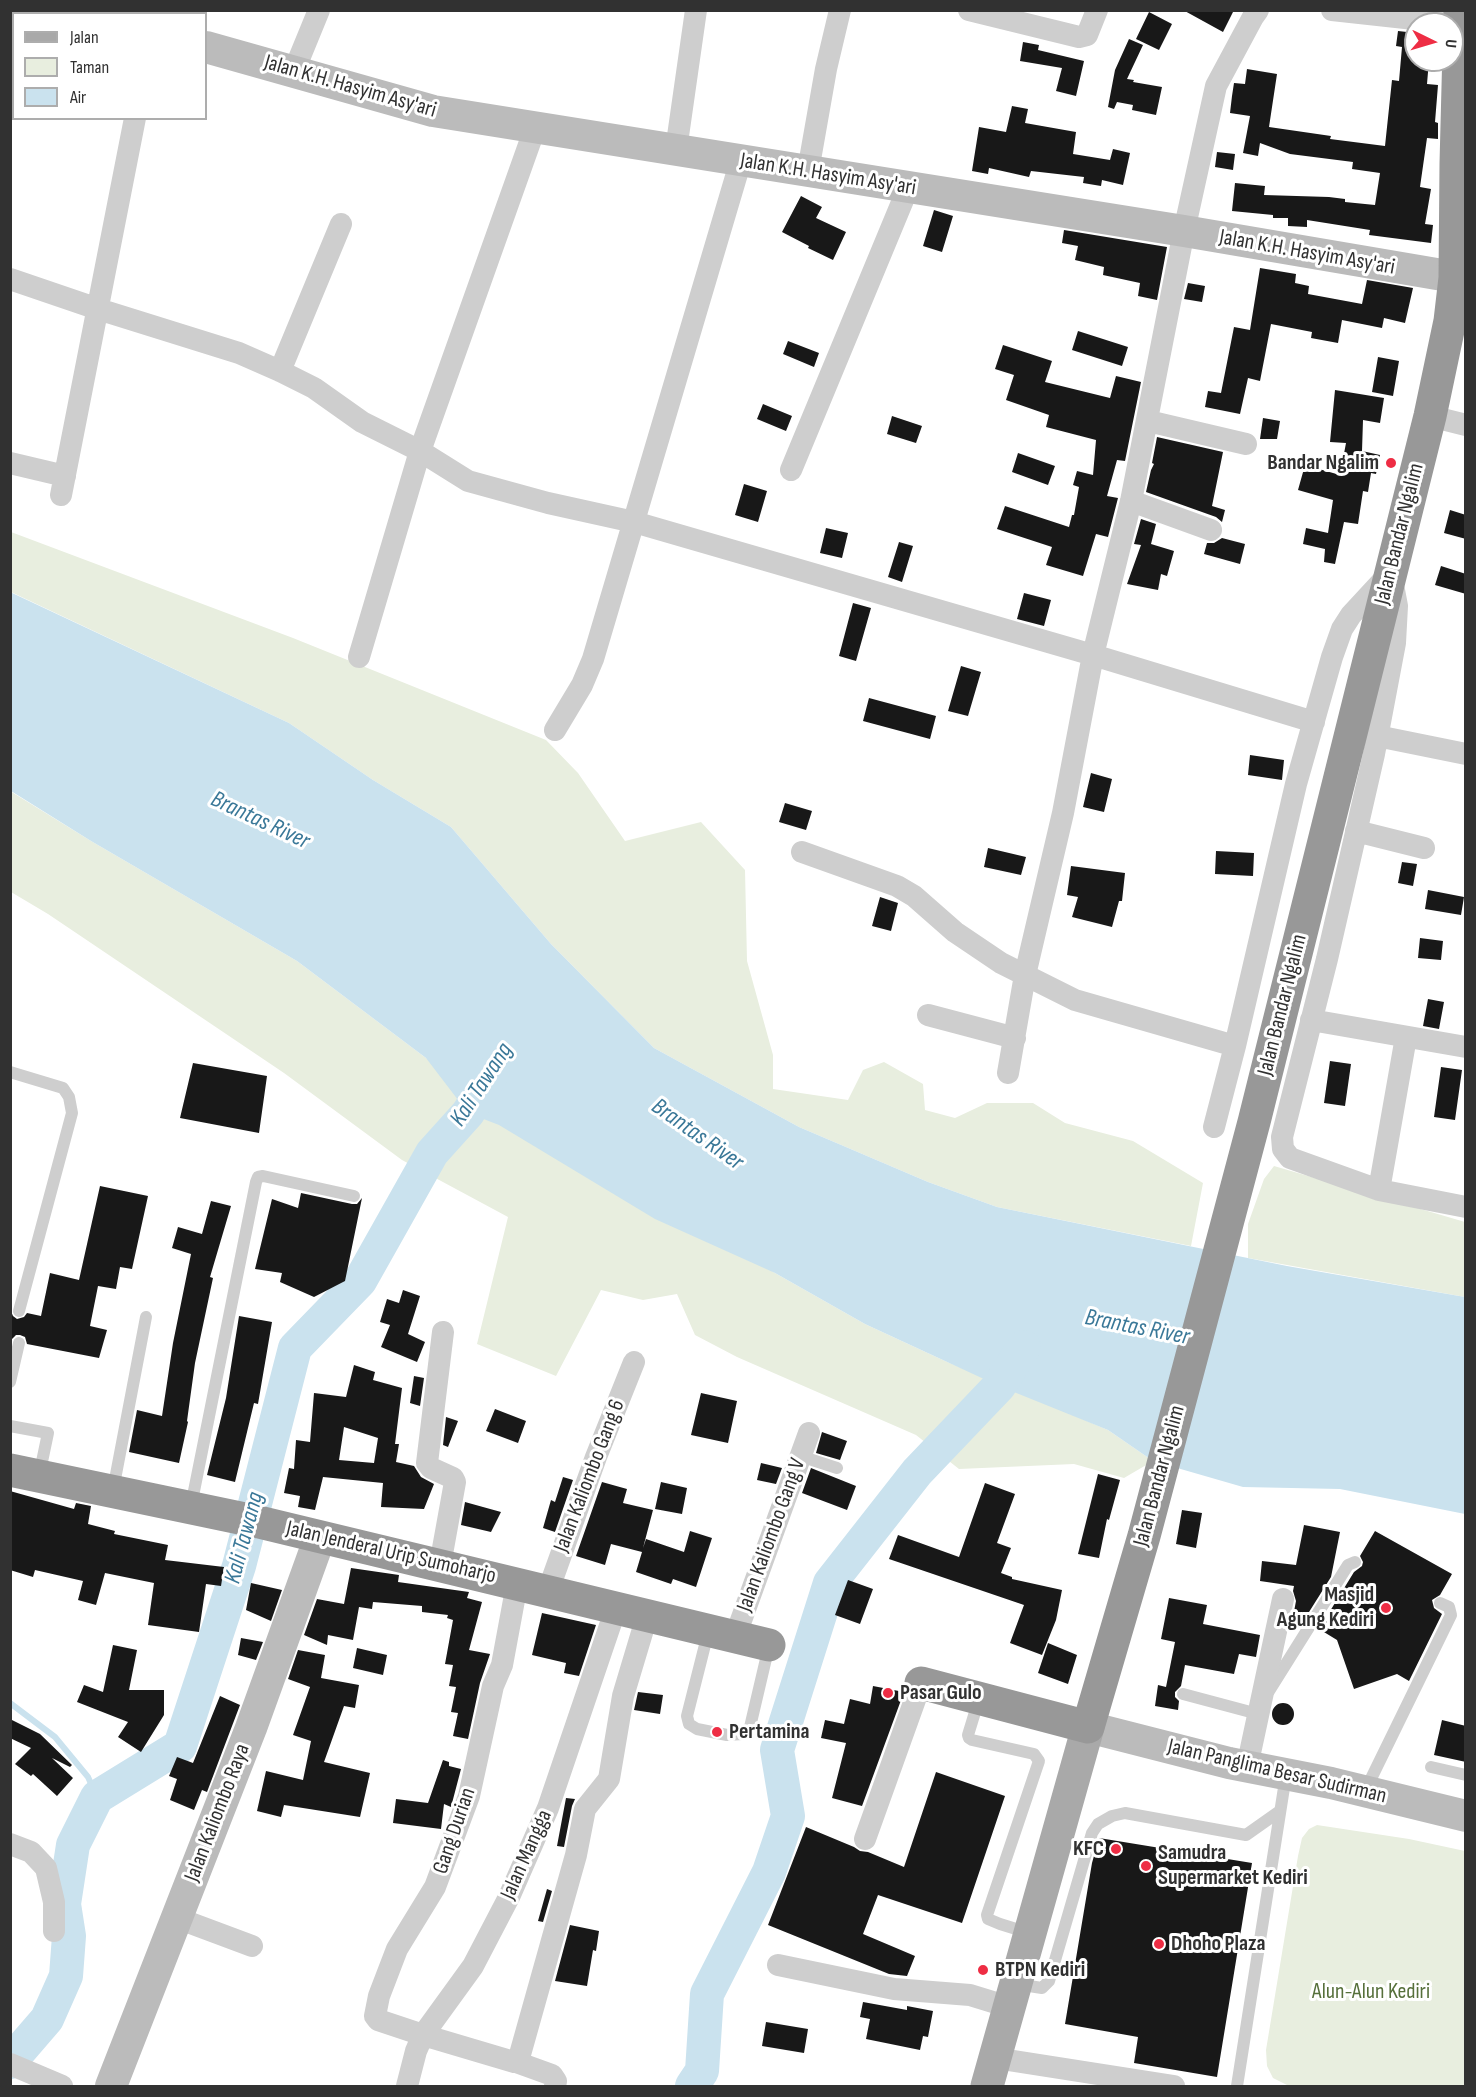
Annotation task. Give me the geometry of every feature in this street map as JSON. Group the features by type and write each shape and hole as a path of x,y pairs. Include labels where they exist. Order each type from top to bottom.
{"highway":[{"name":"Jalan Bandar Ngalim","path":"1088,1727 1144,1536 1254,1122 1430,416 1460,279 1455,164 1458,72"},
{"name":"Jalan Jenderal Urip Sumoharjo","path":"25,1473 244,1519 769,1645"},
{"path":"921,1683 1088,1727"}],"main road":[{"path":"991,2072 1088,1727"}],"street":[{"path":"294,71 319,10"},
{"path":"676,150 696,10"},
{"path":"808,171 826,69 840,10"},
{"path":"969,10 1079,37 1087,34 1096,10"},
{"path":"1008,1073 1016,1038 1025,975 1063,813 1093,655 1131,501 1184,231 1216,86 1258,10"},
{"path":"1332,10 1404,14"},
{"name":"Jalan K.H. Hasyim Asy'ari","path":"207,47 432,111 1184,231 1460,279"},
{"path":"10,463 63,486 135,120"},
{"path":"359,657 420,451 535,128"},
{"path":"555,729 582,685 592,659 741,160"},
{"path":"792,470 908,188"},
{"path":"280,371 341,224"},
{"path":"10,279 239,353 280,371 314,388 362,422 420,451 468,481 548,503 634,522 1093,655 1314,722"},
{"path":"1430,416 1466,426"},
{"path":"1148,421 1246,444"},
{"path":"1131,501 1210,530"},
{"path":"1214,1127 1294,795 1342,629 1351,615 1391,572"},
{"path":"1391,572 1397,606 1395,643 1356,831 1282,1137 1283,1149 1290,1158 1379,1190 1466,1207"},
{"path":"1377,736 1466,754"},
{"path":"1356,831 1424,848"},
{"path":"802,852 877,878 905,891 928,907 955,932 1001,963 1075,1000 1235,1046"},
{"path":"928,1015 1016,1038"},
{"path":"1311,1020 1466,1047"},
{"path":"1379,1190 1406,1037"},
{"path":"440,1565 455,1482 453,1478 430,1468 427,1462 443,1332"},
{"name":"Jalan Kaliombo Gang 6","path":"548,1591 596,1457 634,1362"},
{"name":"Jalan Kaliombo Gang V","path":"722,1634 809,1433"},
{"name":"Jalan Kaliombo Raya","path":"114,2086 251,1728 320,1537"},
{"name":"Gang Durian","path":"423,2035 378,2020 375,2011 397,1949 435,1887 469,1796 493,1686 502,1665 517,1584"},
{"path":"1247,1767 1283,1599"},
{"path":"516,2062 567,1886 585,1809 609,1779 623,1696 632,1612"},
{"name":"Jalan Mangga","path":"407,2086 416,2051 423,2035 473,1965 509,1897 632,1612"},
{"path":"865,1839 921,1683"},
{"name":"Jalan Panglima Besar Sudirman","path":"1088,1727 1247,1767 1331,1783 1466,1816"},
{"path":"10,1844 31,1852 46,1868 54,1902 54,1931"},
{"path":"177,1918 252,1946"},
{"path":"778,1965 894,1989 1012,1996"},
{"path":"423,2035 552,2075 556,2081 555,2086"},
{"path":"14,2066 62,2086"},
{"path":"991,2072 1174,2086"}],"lane":[{"path":"10,1072 63,1088 69,1098 72,1113 19,1311"},
{"path":"191,1507 258,1177 263,1176 354,1196"},
{"path":"113,1491 146,1317"},
{"path":"10,1382 19,1342"},
{"path":"10,1426 48,1432 25,1473"},
{"path":"800,1456 837,1468"},
{"path":"1183,1694 1260,1708 1348,1565 1355,1562"},
{"path":"1365,1791 1451,1615 1449,1607 1440,1603"},
{"path":"722,1634 687,1716 689,1724 697,1729 727,1735 743,1734 750,1727 769,1645"},
{"path":"979,1698 969,1738 1034,1754 1039,1761 987,1915 988,1919 1030,1933"},
{"path":"1431,1767 1466,1775"},
{"path":"1237,2086 1286,1775"},
{"path":"1012,1996 1042,1988 1049,1981 1092,1833 1098,1824 1112,1816 1125,1813 1246,1835 1280,1811"}],"green space":[{"path":"11,532 293,638 546,740 578,773 625,841 701,822 745,870 747,961 773,1055 773,1089 848,1100 863,1070 884,1062 923,1084 925,1110 955,1118 987,1103 1033,1103 1065,1123 1133,1141 1203,1183 1191,1246 997,1207 928,1182 799,1127 654,1048 551,944 451,827 373,780 289,723 11,592"},
{"path":"10,791 297,961 426,1058 775,1273 865,1324 945,1361 1108,1430 1153,1461 1124,1478 1074,1464 959,1469 916,1435 737,1357 695,1335 677,1294 643,1300 601,1290 556,1376 477,1344 508,1217 402,1160 284,1073 48,914 11,892"},
{"path":"1274,1166 1465,1222 1465,1297 1248,1258 1248,1224 1264,1179"},
{"name":"Alun-Alun Kediri","path":"1317,1825 1409,1839 1465,1851 1465,2086 1296,2086 1287,2085 1273,2078 1267,2066 1266,2050 1298,1856 1302,1838 1309,1829"}],"water":[{"name":"Brantas River","path":"10,592 289,723 373,780 451,827 551,944 654,1048 799,1127 928,1182 997,1207 1287,1266 1465,1297 1465,1514 1340,1489 1243,1487 1153,1461 1108,1430 999,1386 865,1324 775,1273 655,1219 499,1125 468,1113 426,1058 297,961 91,841 11,791"}],"building":[{"path":"1183,10 1234,10 1223,32"},
{"path":"1149,12 1172,24 1159,50 1136,39"},
{"path":"1398,31 1404,32 1404,72 1428,72 1427,84 1438,85 1435,122 1438,123 1438,139 1427,138 1420,187 1431,189 1425,224 1433,225 1431,243 1369,235 1370,230 1307,220 1307,227 1288,226 1288,218 1273,218 1273,215 1232,211 1235,183 1265,186 1264,195 1329,197 1345,199 1345,202 1375,205 1380,173 1352,169 1353,162 1290,154 1260,143 1258,156 1243,153 1250,116 1230,113 1232,96 1234,83 1245,84 1247,69 1277,74 1269,127 1331,136 1330,139 1385,146 1392,80 1399,81 1402,47 1396,46"},
{"path":"1129,39 1143,45 1127,79 1162,87 1156,115 1132,110 1133,105 1117,102 1114,109 1108,107 1115,70"},
{"path":"1023,42 1039,45 1038,50 1084,61 1076,96 1056,91 1062,68 1020,61"},
{"path":"1012,106 1028,109 1025,123 1076,132 1073,154 1110,160 1113,149 1130,153 1123,185 1102,180 1101,186 1083,183 1084,177 1031,171 1029,177 989,168 988,174 972,171 979,127 1006,132"},
{"path":"1217,152 1235,154 1233,170 1215,167"},
{"path":"801,196 822,207 816,218 846,232 833,260 782,232"},
{"path":"934,210 953,216 942,252 923,246"},
{"path":"1064,230 1167,247 1157,300 1138,296 1140,283 1103,275 1104,267 1075,260 1078,246 1062,243"},
{"path":"1260,268 1296,274 1295,283 1309,286 1308,294 1362,304 1367,280 1413,288 1405,323 1384,318 1382,328 1342,320 1338,343 1311,338 1312,332 1271,324 1260,381 1248,378 1240,414 1205,407 1208,391 1221,393 1234,327 1250,330"},
{"path":"1188,283 1205,286 1202,302 1184,299"},
{"path":"1078,331 1128,347 1122,366 1072,350"},
{"path":"788,341 819,353 814,367 783,354"},
{"path":"1003,345 1052,361 1045,382 1110,398 1116,376 1141,382 1125,461 1117,460 1107,496 1118,498 1108,537 1096,534 1083,576 1046,565 1052,547 997,529 1005,506 1069,527 1072,515 1074,515 1079,487 1073,485 1077,471 1093,475 1096,440 1046,427 1049,415 1006,400 1014,375 995,369"},
{"path":"1378,357 1399,361 1393,396 1372,392"},
{"path":"1335,390 1384,398 1380,423 1363,420 1362,451 1380,455 1376,474 1371,473 1368,492 1363,491 1358,524 1344,522 1335,564 1324,562 1325,549 1303,544 1306,528 1328,533 1333,500 1298,490 1305,465 1340,475 1346,443 1330,442"},
{"path":"763,404 792,416 786,431 757,419"},
{"path":"892,416 922,426 916,443 887,434"},
{"path":"1263,418 1280,421 1277,439 1260,439"},
{"path":"1157,437 1223,452 1212,506 1225,510 1222,522 1216,517 1146,492 1154,464 1152,463"},
{"path":"1018,453 1055,466 1048,485 1012,472"},
{"path":"744,484 767,491 758,522 735,515"},
{"path":"1450,510 1466,515 1466,539 1444,533"},
{"path":"1141,519 1156,524 1151,544 1174,551 1167,576 1161,574 1158,590 1127,584 1141,545 1134,544"},
{"path":"826,528 848,533 842,558 820,553"},
{"path":"1222,538 1245,544 1240,564 1204,554 1207,543 1214,543"},
{"path":"899,542 913,546 902,582 888,577"},
{"path":"1441,566 1466,574 1466,594 1435,585"},
{"path":"1024,593 1051,600 1044,626 1017,619"},
{"path":"853,603 871,608 856,661 839,656"},
{"path":"961,666 981,672 968,716 948,711"},
{"path":"869,698 936,716 930,739 863,721"},
{"path":"1250,755 1284,760 1282,780 1248,775"},
{"path":"1091,773 1112,779 1104,812 1083,807"},
{"path":"785,803 812,811 806,830 779,822"},
{"path":"988,848 1026,857 1021,875 984,867"},
{"path":"1216,851 1254,853 1253,876 1215,874"},
{"path":"1402,862 1417,864 1413,886 1398,883"},
{"path":"1071,866 1125,873 1122,901 1119,901 1112,927 1072,917 1078,897 1067,895"},
{"path":"1428,890 1464,897 1461,915 1425,909"},
{"path":"880,897 898,903 891,931 872,926"},
{"path":"1420,938 1443,941 1441,960 1418,958"},
{"path":"1428,999 1444,1002 1439,1029 1423,1026"},
{"path":"1330,1061 1351,1064 1345,1106 1324,1103"},
{"path":"193,1063 267,1076 259,1133 180,1118"},
{"path":"1441,1067 1462,1070 1455,1120 1434,1117"},
{"path":"100,1186 148,1196 132,1269 120,1267 116,1289 98,1286 90,1326 107,1330 99,1358 27,1344 25,1337 20,1335 16,1335 10,1341 10,1309 17,1319 24,1317 27,1313 41,1316 50,1273 79,1280"},
{"path":"301,1193 352,1204 357,1204 362,1198 345,1281 314,1297 280,1282 282,1273 255,1269 272,1199 298,1208"},
{"path":"211,1201 231,1206 210,1277 213,1278 195,1363 188,1422 179,1463 129,1452 137,1410 162,1416 173,1343 191,1254 172,1248 178,1227 202,1234"},
{"path":"403,1290 420,1296 408,1334 425,1342 417,1362 381,1347 390,1325 380,1322 387,1299 399,1303"},
{"path":"239,1316 272,1322 258,1404 254,1403 235,1482 207,1475 226,1398"},
{"path":"354,1365 375,1372 373,1380 402,1388 395,1444 399,1444 396,1462 414,1466 421,1477 434,1484 424,1509 381,1507 383,1483 323,1477 315,1510 298,1507 300,1496 284,1493 289,1468 294,1469 296,1440 310,1442 314,1393 346,1397","holes":["344,1427 378,1438 374,1463 339,1460"]},
{"path":"414,1376 424,1378 420,1406 410,1403"},
{"path":"701,1393 737,1401 728,1443 691,1435"},
{"path":"495,1409 526,1421 518,1443 486,1431"},
{"path":"446,1417 458,1421 448,1447 443,1445"},
{"path":"822,1432 847,1441 840,1460 816,1453"},
{"path":"761,1463 782,1468 776,1484 757,1480"},
{"path":"811,1468 856,1486 847,1510 802,1493"},
{"path":"1098,1474 1120,1480 1109,1520 1107,1519 1099,1558 1078,1554"},
{"path":"563,1477 573,1480 555,1532 543,1528 551,1500 555,1502"},
{"path":"602,1482 627,1489 623,1503 653,1510 643,1548 646,1539 684,1552 690,1531 712,1538 696,1587 673,1579 671,1584 636,1572 642,1552 611,1544 605,1565 576,1556"},
{"path":"661,1482 687,1488 682,1514 655,1509"},
{"path":"985,1483 1015,1494 997,1543 1011,1548 1001,1573 1012,1579 1062,1590 1056,1620 1042,1655 1010,1643 1024,1605 889,1559 898,1535 959,1557"},
{"path":"10,1491 74,1509 76,1503 91,1506 88,1524 115,1531 114,1534 168,1545 165,1560 224,1567 221,1586 206,1584 199,1632 148,1625 154,1583 105,1573 96,1605 78,1600 83,1581 35,1570 33,1577 10,1570"},
{"path":"465,1502 501,1512 491,1532 461,1525"},
{"path":"1182,1510 1202,1513 1196,1548 1176,1544"},
{"path":"1304,1525 1340,1532 1331,1577 1304,1620 1293,1617 1296,1601 1294,1586 1260,1581 1262,1561 1296,1565"},
{"name":"Masjid Agung Kediri","path":"1375,1531 1452,1574 1440,1595 1432,1600 1434,1608 1442,1614 1409,1681 1397,1674 1354,1689 1337,1640 1319,1629 1354,1572 1362,1566 1360,1556"},
{"path":"351,1568 399,1575 398,1582 469,1592 467,1598 482,1602 469,1650 490,1654 480,1683 468,1739 453,1736 458,1713 451,1712 456,1687 449,1686 453,1665 445,1664 453,1620 447,1618 448,1615 422,1612 422,1606 373,1602 372,1609 359,1607 353,1640 328,1635 327,1645 304,1635 317,1599 344,1604"},
{"path":"848,1580 873,1589 860,1624 835,1615"},
{"path":"251,1583 282,1590 271,1621 246,1610"},
{"path":"1169,1598 1207,1605 1203,1624 1260,1635 1256,1657 1239,1654 1234,1674 1185,1665 1181,1686 1175,1692 1175,1697 1179,1701 1178,1710 1155,1706 1158,1685 1166,1687 1175,1642 1161,1639"},
{"path":"542,1613 596,1625 579,1676 564,1673 566,1663 532,1655"},
{"path":"241,1638 263,1642 256,1660 238,1655"},
{"path":"1048,1643 1077,1655 1068,1684 1038,1673"},
{"path":"113,1645 137,1650 129,1690 164,1690 164,1715 141,1752 118,1737 128,1722 77,1702 84,1685 103,1692"},
{"path":"357,1648 387,1655 383,1675 353,1668"},
{"path":"298,1650 325,1655 321,1678 359,1685 355,1708 344,1706 324,1762 370,1773 360,1817 284,1805 281,1817 257,1811 266,1771 303,1780 311,1741 293,1735 310,1687 288,1679"},
{"path":"873,1686 904,1692 862,1806 832,1798 846,1743 821,1738 825,1720 844,1724 850,1699 870,1704"},
{"path":"638,1692 663,1695 660,1714 634,1710"},
{"path":"220,1696 240,1705 207,1792 202,1790 194,1810 170,1800 177,1779 169,1776 177,1757 193,1763"},
{"path":"1283,1703 1291,1706 1294,1714 1291,1722 1283,1725 1275,1722 1272,1714 1275,1706"},
{"path":"10,1719 40,1734 72,1765 70,1767 52,1758 73,1778 57,1796 33,1774 31,1776 15,1764 31,1748 10,1738"},
{"path":"1442,1720 1466,1726 1466,1762 1434,1755"},
{"path":"443,1760 449,1762 449,1766 461,1769 451,1807 444,1804 441,1829 393,1823 396,1799 428,1803"},
{"path":"936,1772 1005,1796 962,1923 878,1895 863,1934 915,1956 907,1976 889,1974 768,1925 806,1827 860,1851 904,1867"},
{"path":"566,1798 575,1799 564,1847 557,1846"},
{"name":"Dhoho Plaza","path":"1099,1838 1252,1863 1217,2077 1134,2063 1138,2037 1065,2024 1092,1863"},
{"path":"547,1889 552,1891 543,1922 538,1921"},
{"path":"570,1925 599,1931 596,1951 593,1950 587,1986 555,1981"},
{"path":"863,2002 907,2010 907,2006 933,2011 928,2037 923,2036 920,2050 866,2039 870,2019 860,2017"},
{"path":"766,2022 808,2029 804,2053 762,2046"}],"waterway":[{"name":"Kali Tawang","path":"10,2062 47,2019 66,1976 69,1936 64,1904 73,1845 97,1797 180,1746 239,1566 295,1348 360,1281 432,1153 468,1113 493,1072"},
{"path":"692,2086 702,2071 707,1994 769,1872 788,1816 777,1750 830,1583 917,1472 999,1386 1024,1347"},
{"path":"10,1703 55,1737 88,1777 97,1797"}],"place":[{"name":"Bandar Ngalim","path":"1391,463"},
{"name":"Masjid Agung Kediri","path":"1386,1608"},
{"name":"Pasar Gulo","path":"888,1693"},
{"name":"Pertamina","path":"717,1732"},
{"name":"KFC","path":"1116,1849"},
{"name":"Samudra Supermarket Kediri","path":"1146,1866"},
{"name":"Dhoho Plaza","path":"1159,1944"},
{"name":"BTPN Kediri","path":"983,1970"}]}
